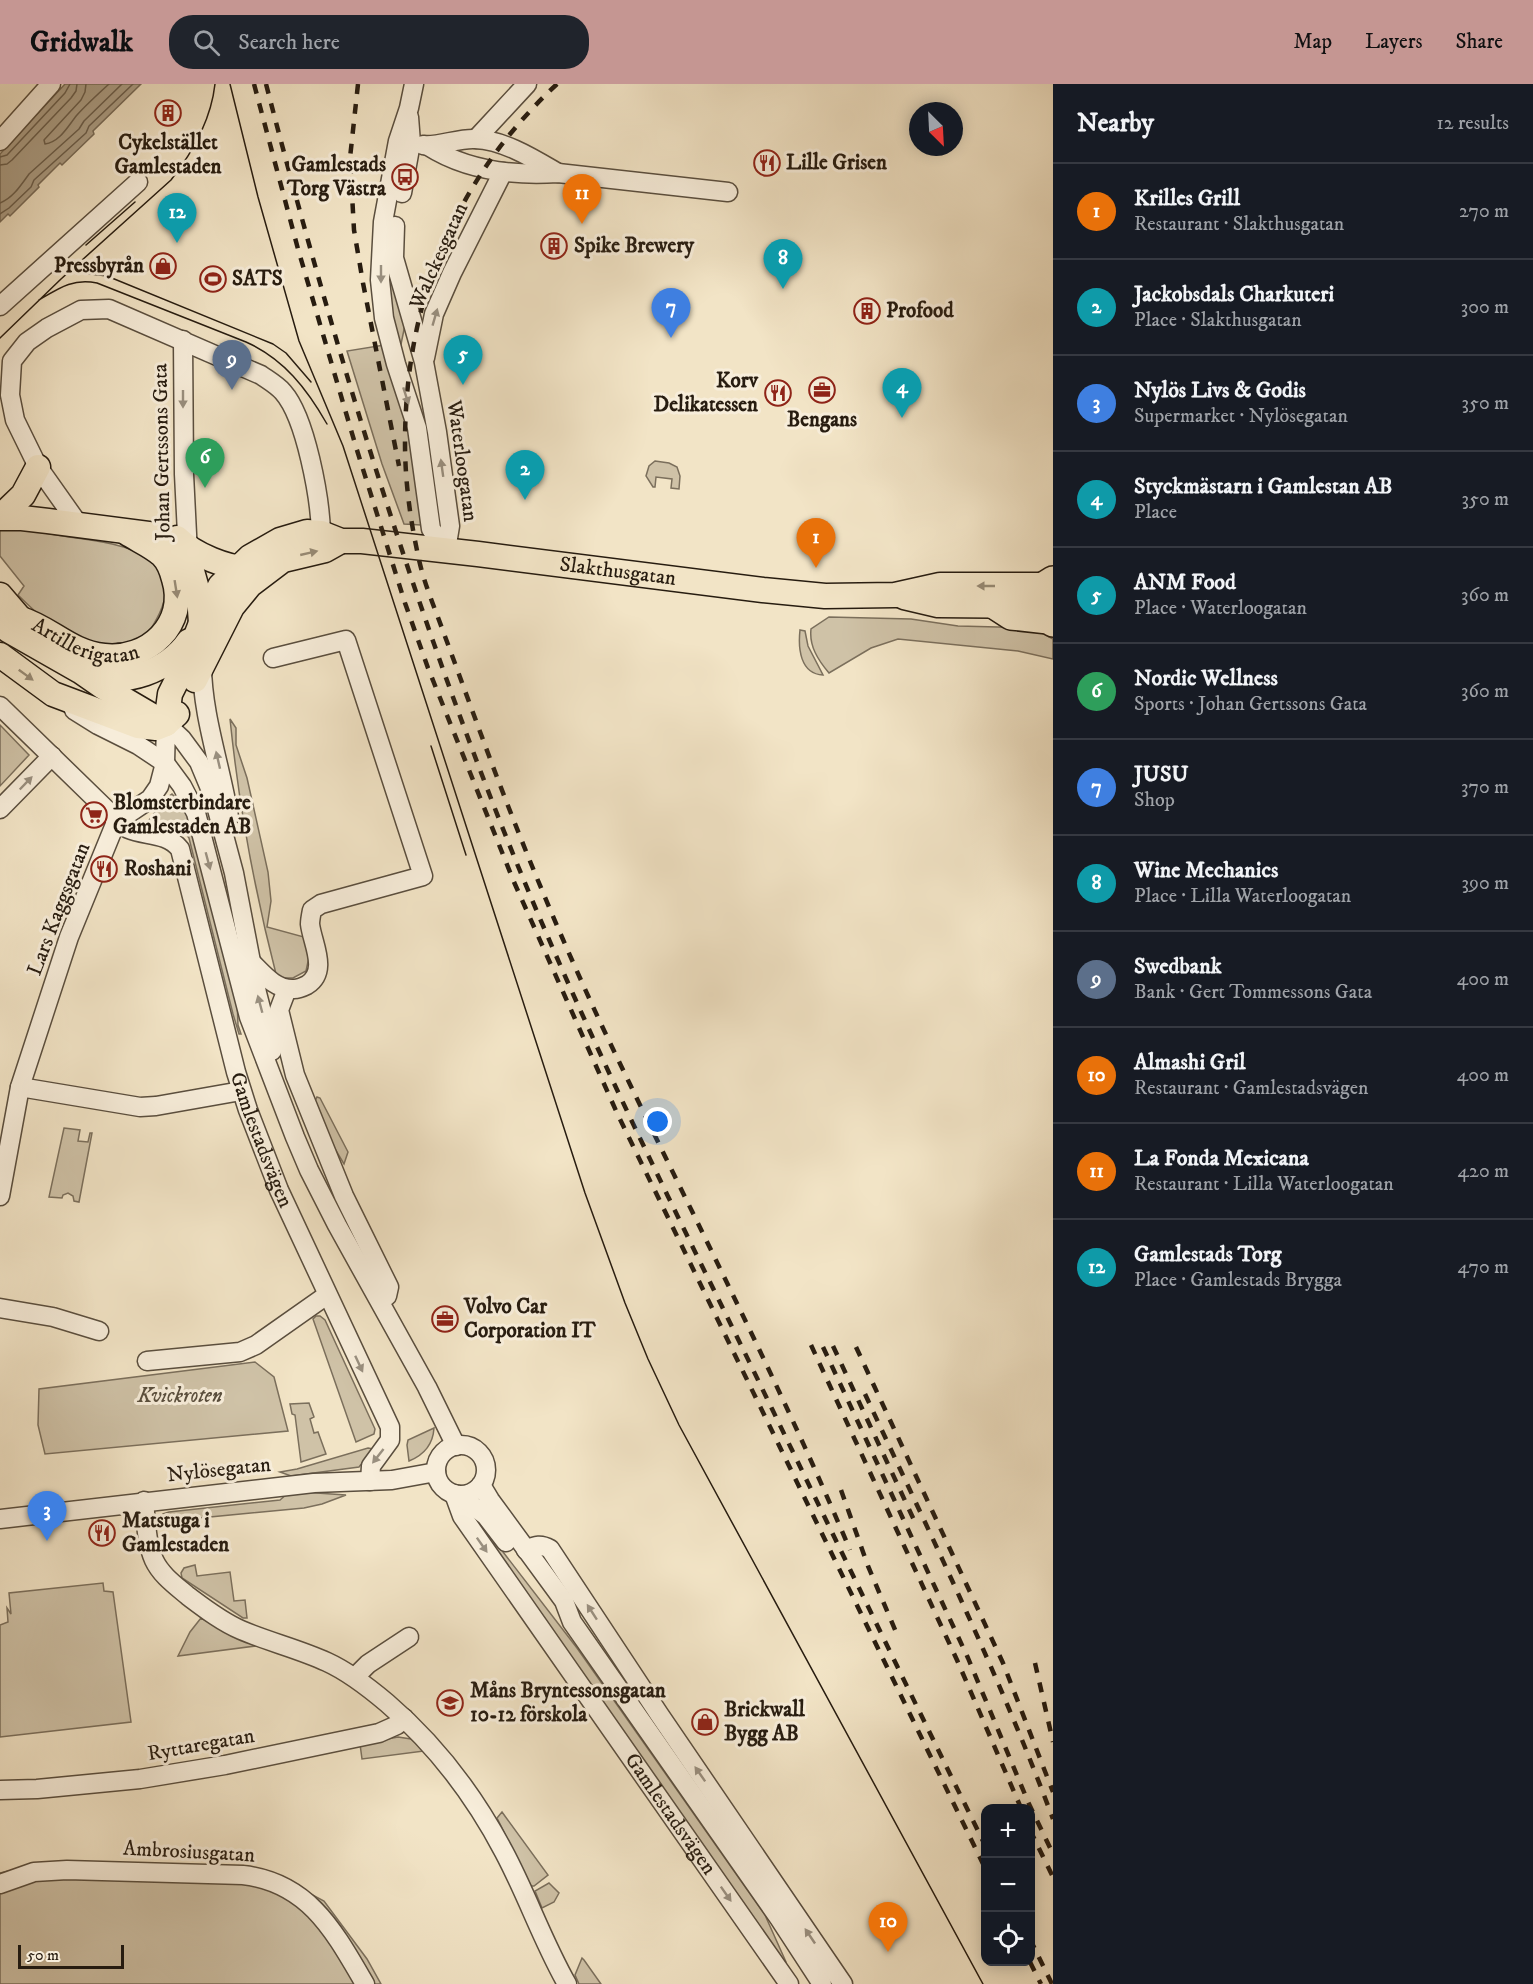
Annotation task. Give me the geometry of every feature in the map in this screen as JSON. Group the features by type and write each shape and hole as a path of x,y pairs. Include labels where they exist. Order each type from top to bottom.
{"highway":[{"path":"994,605 1011,616 1053,622"}],"main road":[{"path":"0,518 24,495 38,467"},
{"name":"Artillerigatan","path":"0,518 22,518 127,532 162,555 169,565 178,597 173,620 158,640 148,647 120,656 104,656 71,647 34,623 10,624"},
{"name":"Artillerigatan","path":"127,532 135,526 151,526 168,530 188,556 248,568 276,564"},
{"name":"Slakthusgatan","path":"80,671 108,679 125,679 146,674 169,662 186,646 220,586 250,557 280,540 307,532 362,541 763,590 825,596 896,596 939,605 994,605 1051,589"},
{"name":"Slakthusgatan","path":"166,724 177,713 232,607 250,585 276,564 325,550 331,537"},
{"path":"188,556 199,597 201,623"},
{"name":"Slakthusgatan","path":"896,596 940,585 1051,589"},
{"name":"Gamlestadsvägen","path":"0,596 10,624 50,655 166,724"},
{"name":"Slakthusgatan","path":"166,724 170,694 186,662 201,623"},
{"name":"Gamlestadsvägen","path":"0,655 53,694 145,728 156,728 166,724"}],"street":[{"path":"0,141 51,84"},
{"name":"Waterloogatan","path":"414,84 409,108 412,143 395,223 393,246 399,278 424,362 437,432 450,526 446,550"},
{"path":"476,139 526,84"},
{"path":"412,143 476,139 494,142 532,157 558,173"},
{"path":"412,143 475,168 533,175 558,173 728,192"},
{"name":"Waterloogatan","path":"412,143 381,241 380,280 384,318 417,428 431,529 446,550"},
{"name":"Walckesgatan","path":"424,362 434,314 503,172"},
{"path":"0,306 138,182"},
{"path":"79,525 38,467 15,420 10,395 12,361 27,342 46,328 81,310 109,309 261,375 282,391 291,404 302,434 316,485 320,510 331,537"},
{"name":"Johan Gertssons Gata","path":"183,340 184,474 188,556"},
{"path":"252,963 275,984 297,990 306,986 313,980 317,971 318,959 310,922 312,910 321,904 423,876 346,640 273,658"},
{"name":"Gamlestadsvägen","path":"202,665 204,695 224,782 234,873"},
{"name":"Gamlestadsvägen","path":"53,694 98,725 138,745 165,763 182,786 196,813 249,1017 295,1138 337,1225 432,1396 456,1446"},
{"path":"0,706 117,822 131,814 155,793 159,786 165,763 166,724"},
{"name":"Gamlestadsvägen","path":"166,724 189,749 204,772 214,798 234,873 257,993 270,1039 282,1102"},
{"path":"0,809 52,756"},
{"name":"Gamlestadsvägen","path":"117,822 135,832 166,836 180,849 241,1090 279,1190 391,1432 390,1440 371,1466 370,1481"},
{"name":"Lars Kaggsgatan","path":"0,1196 12,1094 69,937 117,822"},
{"path":"287,989 279,1010 295,1075 344,1196 389,1287 387,1296 380,1301"},
{"path":"12,1094 156,1107 241,1090"},
{"path":"295,1138 316,1129"},
{"path":"147,1361 240,1352 256,1345 327,1295"},
{"path":"0,1308 53,1317 99,1331"},
{"path":"456,1446 471,1448 482,1459 485,1470 481,1485 471,1493 457,1495 443,1488 436,1472 441,1456 448,1449 456,1446"},
{"name":"Nylösegatan","path":"2,1515 314,1483 392,1480 436,1472"},
{"name":"Gamlestadsvägen","path":"481,1485 564,1601 572,1622 822,1984"},
{"name":"Gamlestadsvägen","path":"457,1495 486,1516 557,1609 572,1622"},
{"name":"Gamlestadsvägen","path":"457,1495 464,1519 789,1984"},
{"path":"144,1502 153,1558 165,1577 175,1586 203,1608 240,1630 327,1662 355,1677 427,1740 462,1783 486,1820 505,1854 536,1924 567,1984"},
{"path":"526,1550 542,1545 550,1549 843,1984"},
{"path":"355,1677 368,1664 409,1637"},
{"name":"Ryttaregatan","path":"0,1790 100,1784 225,1765 379,1733 397,1725 404,1718"},
{"name":"Ambrosiusgatan","path":"0,1884 34,1872 67,1870 261,1877 298,1895 318,1912 337,1937 364,1984"},
{"path":"799,1984 804,1956"}],"green space":[{"path":"391,269 406,320 400,349 393,322 386,270"},
{"path":"384,345 413,428 421,525 404,524 382,464 347,351"},
{"path":"655,461 677,467 680,476 679,489 671,488 672,479 656,477 655,487 653,487 646,476 649,466"},
{"path":"14,528 112,544 149,558 161,570 166,585 163,605 150,630 153,632 129,644 118,643 104,649 77,635 73,640 58,630 18,595 24,586 0,556 0,529"},
{"path":"829,617 911,619 958,626 1033,628 1053,639 1053,659 1018,651 898,639 871,648 829,673 815,653 811,641 811,629"},
{"path":"800,630 805,631 808,646 823,675 815,674 805,665 800,652"},
{"path":"230,719 236,728 236,745 247,778 268,872 271,901 267,927 304,937 309,957 306,971 293,978 277,978 269,946 243,817"},
{"path":"0,725 29,755 0,786"},
{"path":"172,794 175,797 179,795 185,804 237,998 238,1025 241,1034 239,1034 233,1014 189,838 179,828 149,820 164,800"},
{"path":"317,1097 320,1098 348,1152 344,1164 332,1144 315,1101"},
{"path":"64,1128 80,1130 78,1141 88,1142 90,1133 92,1133 79,1202 74,1201 73,1196 68,1193 62,1198 49,1197"},
{"path":"316,1316 325,1320 375,1429 374,1434 356,1442 313,1319"},
{"name":"Kvickroten","path":"255,1362 274,1377 288,1431 45,1454 38,1425 39,1389"},
{"path":"309,1403 314,1417 310,1419 314,1433 318,1432 326,1454 301,1462 295,1415 292,1414 290,1404"},
{"path":"434,1428 427,1449 409,1461 408,1440"},
{"path":"368,1448 373,1449 359,1467 291,1476 280,1472 297,1469"},
{"path":"288,1493 346,1495 304,1508 158,1522 163,1514 169,1512 280,1500"},
{"path":"485,1537 500,1548 577,1648 765,1915 786,1962 783,1964"},
{"path":"195,1565 197,1576 230,1572 234,1601 245,1600 247,1618 243,1618 182,1578 181,1573 184,1568"},
{"path":"103,1583 104,1591 113,1592 131,1722 0,1737 0,1625 8,1622 7,1608 11,1614 9,1593"},
{"path":"201,1618 255,1646 178,1656 190,1632"},
{"path":"398,1737 411,1739 424,1751 362,1759 360,1744"},
{"path":"502,1812 548,1875 534,1886 531,1886 497,1818"},
{"path":"30,1866 266,1870 324,1901 367,1959 381,1984 0,1984 0,1873"},
{"path":"549,1883 559,1893 554,1902 542,1908 535,1891"},
{"path":"582,1958 601,1984 579,1984 575,1975"}],"water":[{"path":"65,84 141,84 93,131 94,134 62,165 60,163 10,216 8,214 0,222 0,154"}],"tram line":[{"path":"0,338 61,279 171,180 200,135 210,110 215,84"},
{"path":"230,84 258,197 299,341 343,446 585,1193 625,1303 679,1425 983,1984"},
{"path":"86,245 135,202"},
{"path":"83,273 107,276 273,344 286,353 311,382"},
{"path":"39,300 73,283 97,283 246,342 272,357 293,376 303,387 327,424"},
{"path":"431,746 466,855"}],"railway":[{"path":"254,84 298,249 405,603 428,668 514,882 617,1113 981,1860"},
{"path":"266,84 317,272 372,458 433,642 528,891 647,1153 981,1837"},
{"path":"358,84 350,158 354,230 399,466"},
{"path":"557,84 521,121 490,161 464,203 442,247 426,293 414,341 407,391 405,443 407,485 415,541 432,603 554,919 602,1026 791,1418 850,1550"},
{"path":"811,1345 957,1660 1019,1804"},
{"path":"833,1346 914,1520"},
{"path":"823,1347 968,1658 1029,1804 1053,1854"},
{"path":"856,1347 1003,1663 1053,1792"},
{"path":"865,1394 987,1658 1053,1819"},
{"path":"841,1490 868,1566 896,1632"},
{"path":"1035,1663 1053,1742"},
{"path":"1035,1840 1053,1877"},
{"path":"1035,1949 1052,1984"},
{"path":"1032,1966 1041,1984"}],"place":[{"name":"Cykelstället Gamlestaden","path":"168,113"},
{"name":"Lille Grisen","path":"767,163"},
{"name":"Gamlestads Torg Västra","path":"405,177"},
{"name":"La Fonda Mexicana","path":"582,224"},
{"name":"Gamlestads Torg","path":"177,243"},
{"name":"Spike Brewery","path":"554,246"},
{"name":"Pressbyrån","path":"163,266"},
{"name":"SATS","path":"213,279"},
{"name":"Wine Mechanics","path":"783,289"},
{"name":"Profood","path":"867,311"},
{"name":"JUSU","path":"671,338"},
{"name":"ANM Food","path":"463,385"},
{"name":"Swedbank","path":"232,390"},
{"name":"Bengans","path":"822,390"},
{"name":"Korv Delikatessen","path":"778,393"},
{"name":"Styckmästarn i Gamlestan AB","path":"902,418"},
{"name":"Nordic Wellness","path":"205,488"},
{"name":"Jackobsdals Charkuteri","path":"525,500"},
{"name":"Krilles Grill","path":"816,568"},
{"name":"Blomsterbindare Gamlestaden AB","path":"94,815"},
{"name":"Roshani","path":"104,869"},
{"name":"Volvo Car Corporation IT","path":"445,1319"},
{"name":"Matstuga i Gamlestaden","path":"102,1533"},
{"name":"Nylös Livs & Godis","path":"47,1541"},
{"name":"Måns Bryntessonsgatan 10-12 förskola","path":"450,1703"},
{"name":"Brickwall Bygg AB","path":"705,1722"},
{"name":"Almashi Gril","path":"888,1952"}]}
